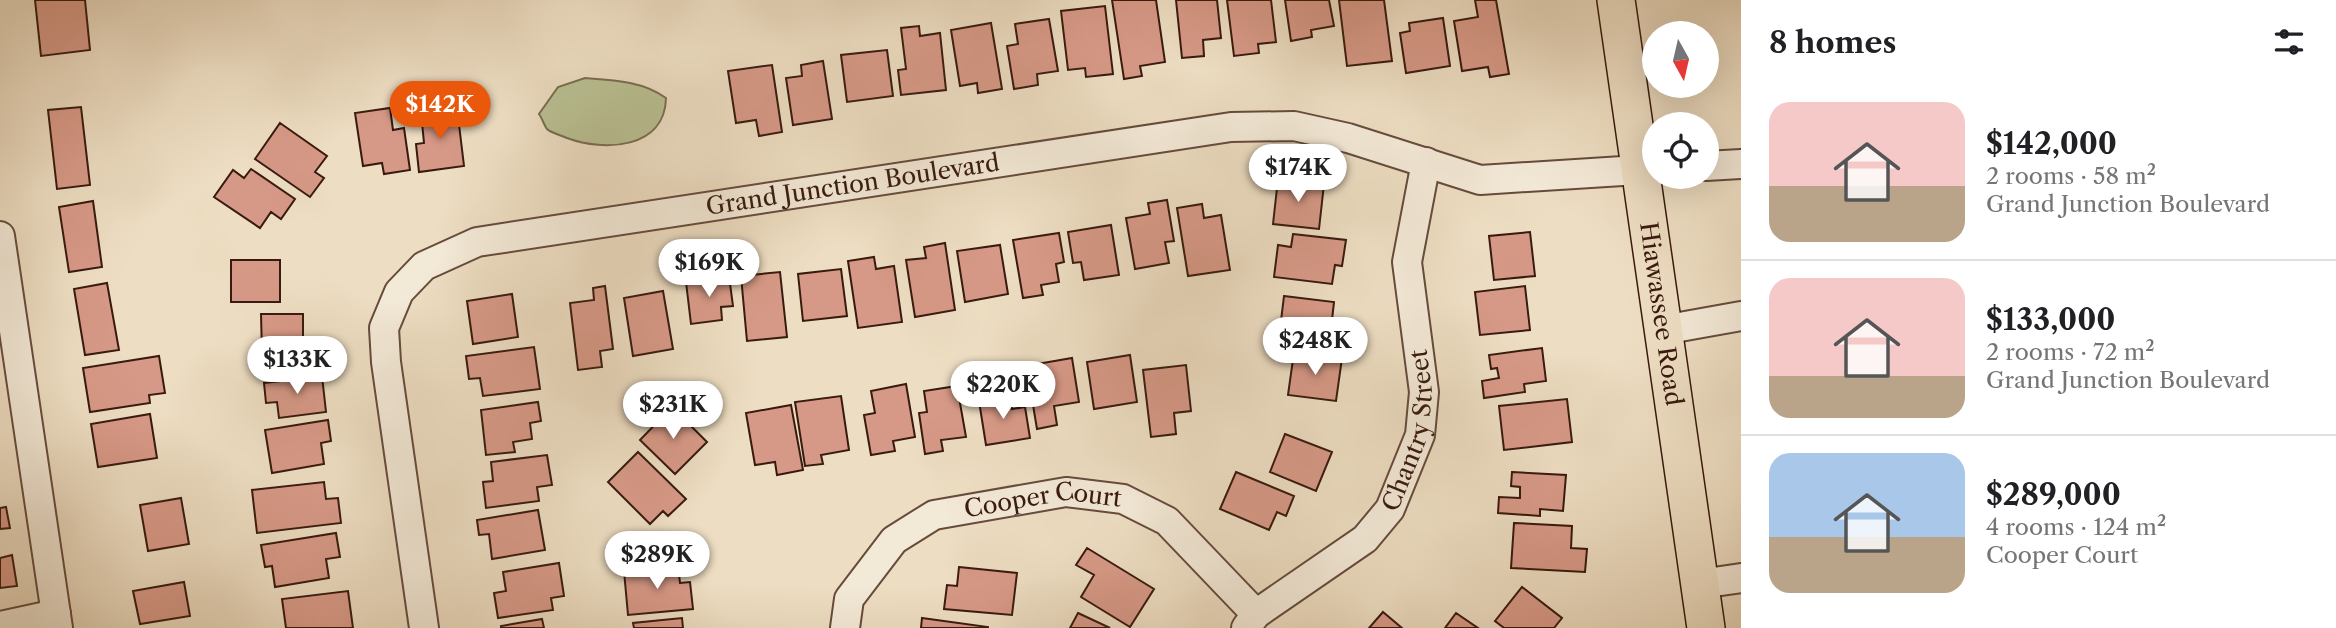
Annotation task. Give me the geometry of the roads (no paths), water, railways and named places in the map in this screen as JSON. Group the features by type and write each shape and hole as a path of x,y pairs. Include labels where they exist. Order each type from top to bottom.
{"main road":[{"name":"Hiawassee Road","path":"1616,0 1642,146"},
{"name":"Hiawassee Road","path":"1648,189 1663,330 1706,628"}],"street":[{"name":"Grand Junction Boulevard","path":"424,628 388,375 384,328 400,292 425,266 477,242 1231,127 1294,126 1348,138 1480,180 1642,169"},
{"name":"Chantry Street","path":"1251,621 1365,539 1390,509 1420,435 1424,392 1408,262 1426,162"},
{"path":"1719,165 1741,164"},
{"path":"0,236 57,621 0,626"},
{"path":"1663,330 1741,316"},
{"name":"Cooper Court","path":"845,628 849,599 894,540 924,521 934,515 1066,492 1123,499 1167,521 1251,621"},
{"path":"1700,584 1741,578"}]}
